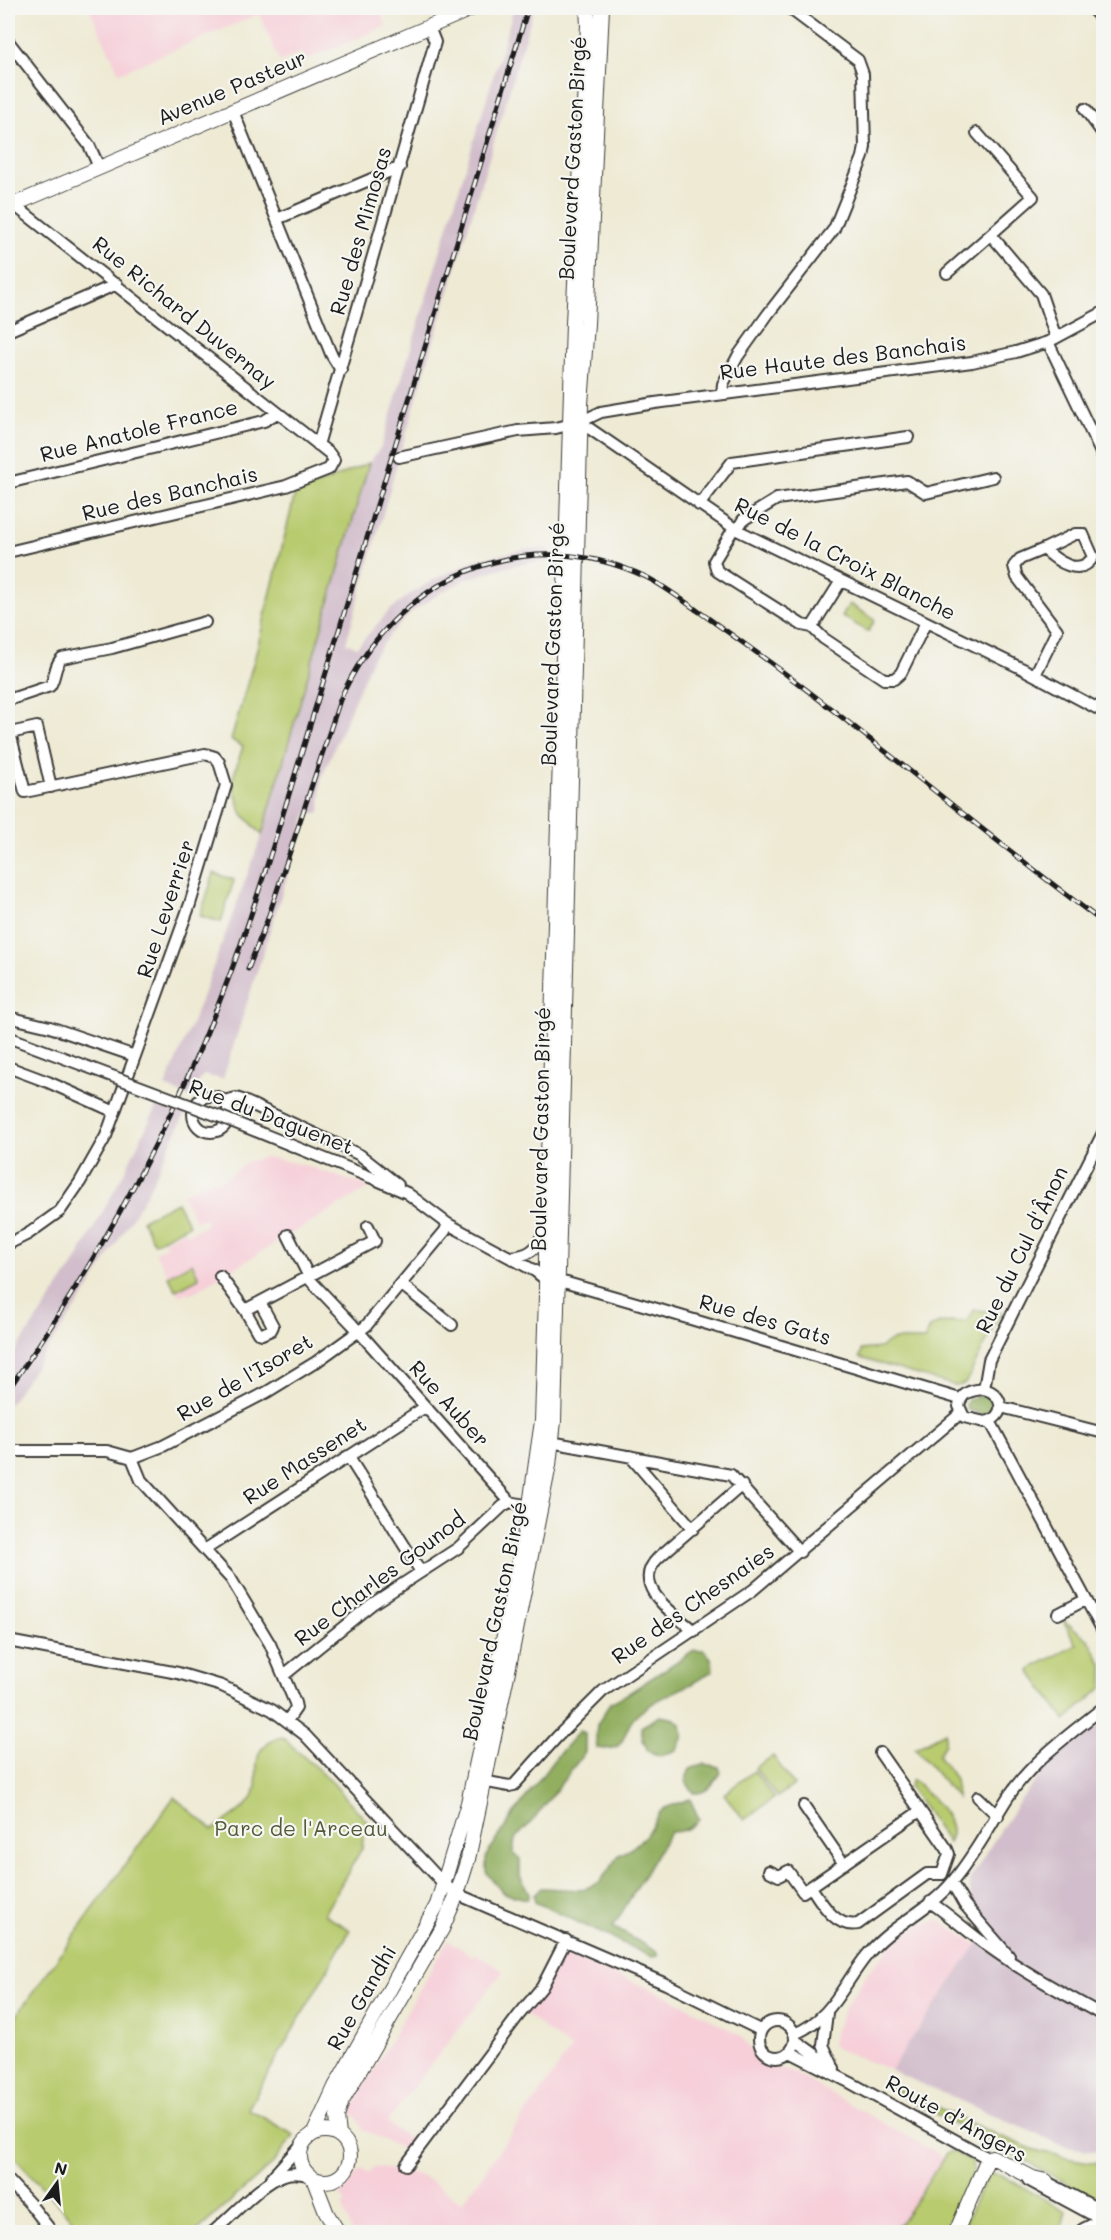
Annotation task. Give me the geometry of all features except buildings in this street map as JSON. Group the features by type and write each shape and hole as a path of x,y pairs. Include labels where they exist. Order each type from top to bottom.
{"highway":[{"path":"1084,2232 1104,2221"}],"main road":[{"name":"Avenue Pasteur","path":"10,204 473,8"},
{"name":"Boulevard Gaston Birgé","path":"552,1281 546,1224 575,423 587,8"},
{"name":"Boulevard Gaston Birgé","path":"457,1894 468,1859 478,1781 530,1506 545,1441 554,1421 552,1281 575,423 602,8"},
{"name":"Boulevard Gaston Birgé","path":"444,1884 478,1781 511,1655 545,1441"},
{"name":"Rue Gandhi","path":"314,2133 335,2087 426,1928 444,1884"},
{"name":"Rue Gandhi","path":"339,2135 337,2118 342,2101 442,1929 457,1894"},
{"path":"326,2131 339,2135 348,2145 350,2157 346,2169 337,2178 331,2196 337,2230 327,2214 311,2176 300,2160 302,2144 314,2133 326,2131"},
{"path":"956,2232 983,2165 988,2158 992,2157 1033,2178 1046,2181"},
{"path":"311,2176 325,2181 337,2178"}],"street":[{"path":"722,393 723,384 738,356 834,229 865,147 863,74 858,60 789,8"},
{"path":"1095,9 1104,21"},
{"name":"Rue des Mimosas","path":"318,445 435,42 429,27"},
{"path":"8,40 89,145 99,167"},
{"path":"1085,109 1104,135"},
{"path":"233,111 331,354 341,370"},
{"path":"947,273 1033,197 977,133"},
{"path":"277,219 400,167"},
{"name":"Rue Richard Duvernay","path":"10,204 117,284 334,460"},
{"path":"991,235 1041,294 1052,340 1104,459"},
{"path":"8,331 117,284"},
{"name":"Rue Haute des Banchais","path":"399,457 518,432 575,423 601,412 722,393 972,362 1052,340 1104,312"},
{"name":"Rue Anatole France","path":"8,483 264,421 277,413"},
{"name":"Rue de la Croix Blanche","path":"575,423 736,529 1035,675 1104,712"},
{"path":"699,505 732,462 908,436"},
{"name":"Rue des Banchais","path":"8,552 286,486 329,469 334,460"},
{"path":"926,621 901,673 891,680 884,679 823,638 812,627 802,625 744,589 715,568 715,558 743,520 777,499 907,481 926,493 993,477"},
{"path":"1035,675 1058,630 1017,577 1014,566 1020,559 1044,549"},
{"path":"812,627 841,581"},
{"path":"8,700 50,686 55,676 57,663 62,658 112,648 205,622"},
{"path":"37,727 51,787 25,792 8,733 37,727"},
{"name":"Rue Leverrier","path":"8,1244 28,1234 60,1211 80,1182 106,1136 190,904 226,784 222,767 215,758 199,754 51,787"},
{"path":"8,1017 50,1027 135,1056"},
{"name":"Rue du Daguenet","path":"8,1037 370,1177 407,1194 448,1224 552,1281"},
{"path":"8,1067 115,1112"},
{"path":"223,1101 236,1098 242,1100 360,1155 407,1194"},
{"name":"Rue du Cul d'Ânon","path":"984,1389 989,1360 1104,1131"},
{"name":"Rue de l'Isoret","path":"132,1458 162,1446 267,1392 316,1362 359,1331 372,1321 402,1285 445,1231 448,1224"},
{"path":"509,1257 521,1256 533,1251 539,1244 546,1224"},
{"path":"245,1310 375,1241 368,1226"},
{"name":"Rue Auber","path":"288,1235 309,1277 510,1502"},
{"path":"220,1276 245,1310 258,1333 264,1334 273,1326 260,1302"},
{"name":"Rue des Gats","path":"552,1281 960,1399"},
{"path":"402,1285 452,1325"},
{"path":"984,1389 996,1395 1001,1402 997,1416 990,1421 969,1419 961,1413 960,1399 966,1393 984,1389"},
{"name":"Rue Massenet","path":"206,1549 425,1407"},
{"path":"1001,1407 1104,1433"},
{"name":"Rue des Chesnaies","path":"478,1781 514,1785 603,1691 753,1590 961,1413"},
{"path":"990,1421 1104,1634"},
{"path":"545,1441 731,1475 800,1552"},
{"path":"8,1451 92,1450 107,1451 132,1458 141,1480 231,1579 270,1644 296,1708 287,1721"},
{"path":"348,1456 421,1572"},
{"path":"630,1456 693,1529"},
{"path":"694,1631 661,1602 651,1590 648,1580 654,1562 742,1485"},
{"path":"510,1502 530,1506"},
{"name":"Rue Charles Gounod","path":"284,1675 372,1604 458,1548 510,1502"},
{"path":"1058,1614 1085,1600"},
{"path":"8,1641 178,1673 241,1694 287,1721 319,1749 444,1884 457,1894 666,1984 760,2030"},
{"path":"810,2025 775,2021 766,2024 760,2030 758,2041 761,2050 776,2058 783,2057 790,2052 795,2037 827,2013 867,1954 952,1883 1009,1797 1034,1766 1104,1707"},
{"path":"811,1887 833,1917 854,1925 927,1874 942,1874 949,1854 947,1849 880,1753"},
{"path":"978,1797 998,1816"},
{"path":"804,1806 844,1864"},
{"path":"769,1871 779,1876 788,1871 803,1892 920,1811"},
{"path":"952,1883 964,1904 1019,1968"},
{"path":"930,1902 952,1917 987,1947 1019,1968 1104,2016"},
{"path":"406,2165 535,1997 566,1940"},
{"path":"827,2013 824,2045 833,2067"},
{"path":"786,2023 795,2037"},
{"name":"Route d’Angers","path":"795,2037 833,2067 917,2116"},
{"name":"Route d’Angers","path":"790,2052 1046,2181 1104,2221"},
{"name":"Route d’Angers","path":"934,2125 988,2158 1104,2212"},
{"path":"260,2191 302,2144"},
{"path":"213,2232 260,2191 283,2175 291,2173 311,2176"},
{"path":"8,2180 52,2232"}],"shaded area":[{"path":"89,8 379,8 386,26 306,60 302,52 280,62 259,14 119,73"},
{"path":"514,8 534,8 399,457 346,643 357,647 390,610 409,595 433,580 474,560 525,549 549,548 549,562 533,562 502,568 466,579 440,593 413,611 389,635 372,659 321,779 320,813 307,813 223,1079 203,1075 190,1097 165,1087 198,1008 262,835 369,463 381,447"},
{"path":"158,1103 185,1114 147,1193 87,1292 8,1406 8,1362 72,1268 126,1169"},
{"path":"267,1157 300,1164 370,1187 189,1295 187,1292 179,1296 155,1252 166,1246 164,1241 185,1230 188,1234 207,1224 204,1218 196,1222 182,1194 214,1178 216,1182 224,1177 225,1179 247,1162"},
{"path":"1103,1722 1103,2152 1066,2147 890,2070 991,1924 971,1900 969,1881 1021,1799 1047,1767 1064,1750"},
{"path":"941,1921 977,1945 890,2070 835,2048 832,2043 845,2007 868,1972 890,1946 919,1924"},
{"path":"448,1940 472,1956 475,1953 503,1971 387,2122 415,2144 409,2152 363,2130 357,2117 349,2113"},
{"path":"561,1953 663,1994 696,2011 741,2036 762,2065 791,2071 958,2165 927,2232 352,2232 343,2207 346,2201 340,2197 360,2169 368,2174 374,2167 413,2173 430,2180 462,2203 571,2049 524,2013 534,2005"}],"green space":[{"path":"369,463 262,835 241,812 232,781 243,746 231,740 255,657 295,494"},
{"path":"849,604 875,620 868,632 842,616"},
{"path":"214,873 234,880 221,922 200,916"},
{"path":"177,1202 189,1225 154,1243 142,1220"},
{"path":"192,1263 199,1278 176,1290 168,1276"},
{"path":"974,1310 1001,1312 965,1384 956,1386 860,1358 861,1350 880,1348 892,1340 925,1340 928,1329 939,1323 967,1321"},
{"path":"984,1395 991,1398 994,1403 990,1413 984,1415 967,1410 968,1399"},
{"path":"1062,1619 1089,1640 1103,1666 1103,1687 1065,1720 1030,1671 1035,1666 1077,1645"},
{"path":"694,1650 704,1650 711,1658 713,1671 642,1711 631,1722 620,1744 608,1749 597,1748 597,1725 610,1703"},
{"path":"660,1716 675,1719 681,1724 683,1736 677,1750 660,1756 648,1751 641,1727"},
{"path":"579,1731 585,1733 585,1752 535,1818 515,1839 513,1853 520,1859 520,1876 529,1893 527,1899 503,1893 486,1872 486,1856 515,1812 553,1761"},
{"path":"945,1732 945,1744 938,1755 955,1779 957,1798 915,1748"},
{"name":"Parc de l'Arceau","path":"282,1737 333,1783 368,1823 364,1830 362,1848 324,1914 350,1930 248,2109 294,2135 273,2163 196,2232 85,2232 8,2151 8,2027 174,1797 213,1830 239,1812 251,1800 255,1791 258,1756 262,1748"},
{"path":"773,1756 794,1785 777,1797 755,1768"},
{"path":"704,1764 719,1767 721,1773 707,1790 694,1793 685,1781 690,1769"},
{"path":"754,1771 774,1798 744,1820 724,1794"},
{"path":"911,1780 929,1795 947,1818 951,1835 948,1843 909,1786"},
{"path":"690,1799 699,1819 686,1829 670,1832 613,1927 657,1952 657,1956 652,1957 535,1902 534,1895 541,1888 582,1890 600,1882 619,1855 631,1849 646,1835 660,1812"},
{"path":"887,2084 1032,2149 1103,2164 1103,2206 1065,2182 894,2092"},
{"path":"954,2152 972,2161 973,2172 949,2232 887,2232 901,2223 947,2153"},
{"path":"989,2173 1001,2175 1066,2211 1061,2230 1057,2232 960,2232"}],"railway":[{"path":"8,1390 72,1293 130,1193 182,1089 235,960 287,801 528,8"},
{"path":"248,969 267,921 340,700 363,658 393,622 428,593 467,571 509,559 554,555 600,561 646,577 659,584 820,700 1104,923"}]}
